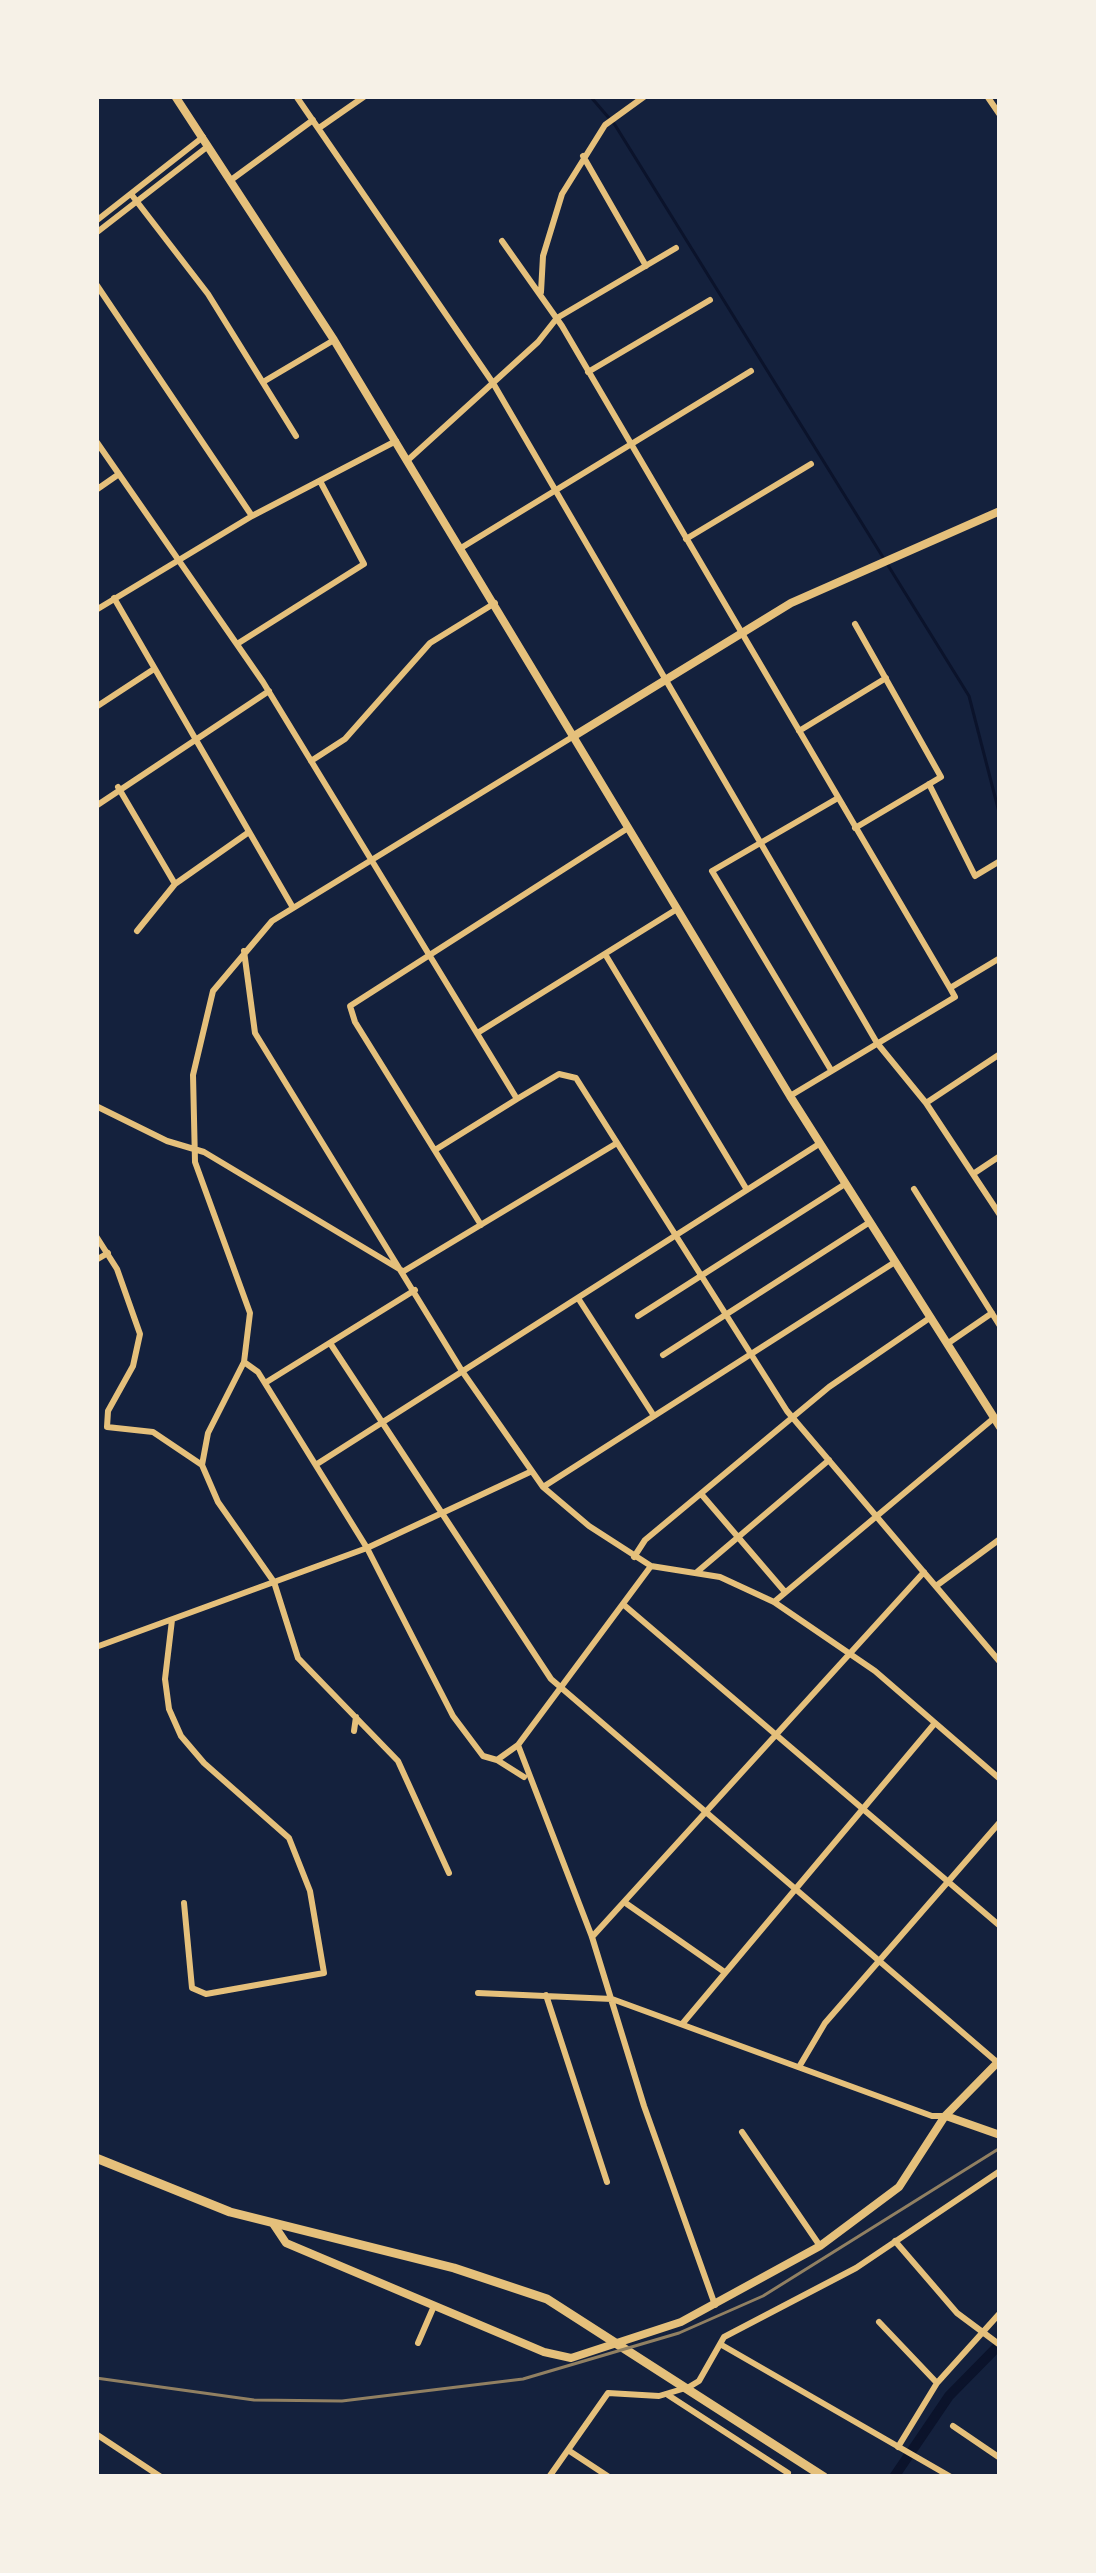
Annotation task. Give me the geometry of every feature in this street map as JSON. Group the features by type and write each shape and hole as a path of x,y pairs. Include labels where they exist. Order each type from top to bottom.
{"main road":[{"path":"96,2158 210,2205 454,2268 547,2299 824,2477"}],"street":[{"path":"176,96 334,340 819,1144 997,1422 876,1515 774,1602"},
{"path":"296,96 493,383 877,1043 926,1103 1000,1215"},
{"path":"319,128 365,96"},
{"path":"542,296 550,224 583,156 604,125 645,96"},
{"path":"987,96 1000,115"},
{"path":"231,180 313,120"},
{"path":"96,233 206,141"},
{"path":"583,156 646,266"},
{"path":"96,221 134,197"},
{"path":"134,197 217,308 296,436"},
{"path":"502,242 557,318 955,997 790,1096"},
{"path":"407,460 557,318 676,248"},
{"path":"96,284 252,516"},
{"path":"588,372 710,300"},
{"path":"262,382 334,340"},
{"path":"461,548 751,371"},
{"path":"96,441 269,691 518,1099"},
{"path":"96,610 252,516 396,441"},
{"path":"686,539 811,464"},
{"path":"96,490 119,474"},
{"path":"237,644 364,564 320,481"},
{"path":"202,1465 244,1362 250,1332 247,1296 193,1146 193,1076 204,1018 221,977 244,948 292,906 740,632 1000,512"},
{"path":"114,598 292,906"},
{"path":"311,761 345,739 430,643 495,603"},
{"path":"855,624 941,777 855,828"},
{"path":"96,707 154,669"},
{"path":"799,731 886,679"},
{"path":"96,806 118,787 269,691"},
{"path":"929,784 975,876 1000,861"},
{"path":"118,787 175,884"},
{"path":"831,1070 712,872 838,798"},
{"path":"481,1225 350,1006 628,827"},
{"path":"137,931 175,884 249,832"},
{"path":"478,1032 677,909"},
{"path":"244,948 255,1033 462,1371 543,1487 651,1566 698,1572 774,1602 846,1652 1000,1779"},
{"path":"604,954 747,1190"},
{"path":"950,988 1000,958"},
{"path":"926,1103 1000,1054"},
{"path":"435,1150 559,1074 576,1078 792,1417 1000,1662"},
{"path":"96,1106 167,1142 193,1146 404,1271"},
{"path":"404,1271 617,1143"},
{"path":"315,1466 819,1144"},
{"path":"973,1174 1000,1156"},
{"path":"638,1316 845,1184"},
{"path":"914,1189 1000,1326"},
{"path":"663,1354 869,1222"},
{"path":"96,1236 108,1253 140,1334 133,1366 108,1411 107,1427 153,1432 202,1465 218,1502 274,1582 298,1658 398,1761 449,1873"},
{"path":"96,1260 108,1253"},
{"path":"543,1487 895,1262"},
{"path":"265,1383 415,1290"},
{"path":"578,1297 654,1416"},
{"path":"947,1343 992,1313"},
{"path":"634,1557 645,1540 792,1417 931,1317"},
{"path":"274,2224 286,2243 571,2358 716,2305 820,2246 899,2187 945,2116 999,2061 560,1689 440,1516 330,1343"},
{"path":"244,1362 265,1383 367,1548 452,1716 472,1745 527,1779"},
{"path":"177,1445 205,1449"},
{"path":"698,1572 829,1460"},
{"path":"96,1647 367,1548 530,1472"},
{"path":"702,1495 785,1592"},
{"path":"936,1586 1000,1539"},
{"path":"496,1760 518,1744 651,1566"},
{"path":"592,1937 627,1904 846,1652 924,1572"},
{"path":"624,1605 1000,1927"},
{"path":"172,1620 165,1679 169,1709 182,1736 272,1818 300,1860 324,1973 206,1994 192,1988 184,1903"},
{"path":"354,1732 356,1717"},
{"path":"682,2024 935,1723"},
{"path":"518,1744 527,1779 592,1937 716,2305"},
{"path":"799,2067 825,2023 1000,1822"},
{"path":"627,1904 723,1971"},
{"path":"478,1993 612,2000 932,2116 1000,2135"},
{"path":"546,1996 607,2182"},
{"path":"742,2132 820,2246"},
{"path":"550,2477 608,2393 668,2395 699,2381 719,2343 895,2241 1000,2171"},
{"path":"895,2241 933,2288 1000,2345"},
{"path":"418,2343 434,2306"},
{"path":"898,2447 937,2383 1000,2313"},
{"path":"879,2322 937,2383"},
{"path":"719,2343 951,2477"},
{"path":"668,2395 787,2475"},
{"path":"952,2426 1000,2458"},
{"path":"96,2434 160,2477"},
{"path":"568,2450 609,2477"}],"waterway":[{"path":"590,96 615,125 969,696 1000,816"},
{"path":"894,2477 949,2396 1000,2344"}],"railway":[{"path":"96,2378 254,2400 342,2401 523,2379 679,2333 763,2296 1000,2148"}]}
